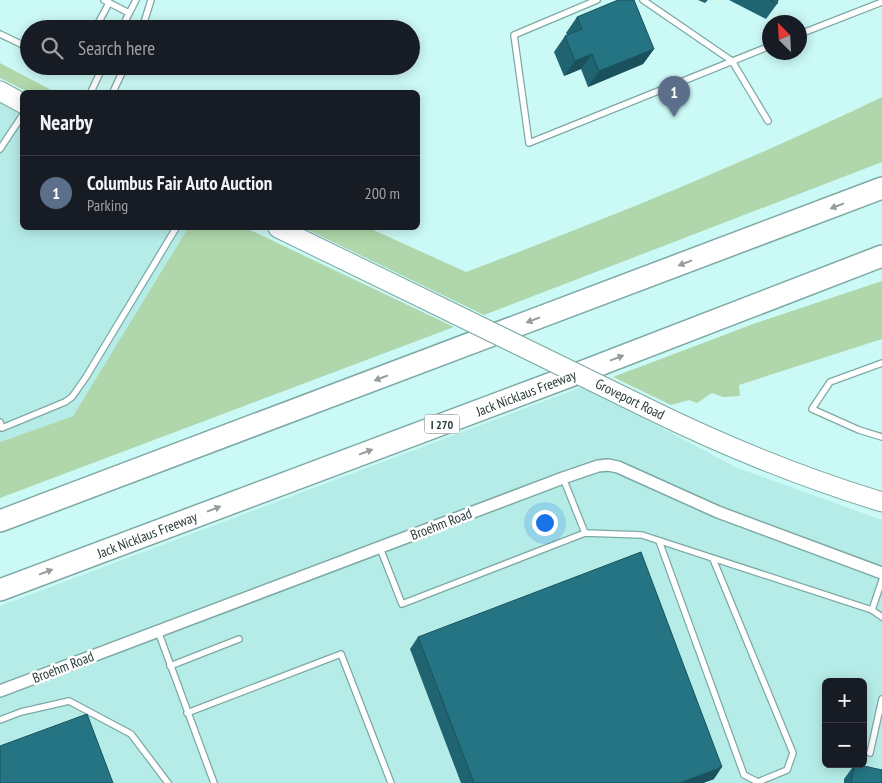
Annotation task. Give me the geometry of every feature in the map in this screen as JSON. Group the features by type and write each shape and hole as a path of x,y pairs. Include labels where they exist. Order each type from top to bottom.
{"highway":[{"path":"0,522 882,188"},
{"name":"Jack Nicklaus Freeway","path":"0,590 576,374 882,256"}],"main road":[{"path":"0,91 20,102"},
{"name":"Groveport Road","path":"282,230 647,408 756,459 798,476 882,502"}],"street":[{"name":"Broehm Road","path":"0,691 598,466 618,467 718,512 882,573"}],"lane":[{"path":"126,20 136,0"},
{"path":"145,20 151,0"},
{"path":"596,0 514,35 529,144 762,49"},
{"path":"643,0 732,60 768,121"},
{"path":"98,20 106,1 129,14"},
{"path":"807,31 882,2"},
{"path":"0,34 20,44"},
{"path":"92,90 99,75"},
{"path":"114,90 121,75"},
{"path":"0,149 20,120"},
{"path":"1,426 50,408 72,397 175,230"},
{"path":"882,363 830,382 812,409 859,430 882,437"},
{"path":"563,478 585,533"},
{"path":"380,548 402,604 585,533 642,535 872,610 882,617"},
{"path":"659,541 744,774 758,782 787,770 793,753 713,559"},
{"path":"872,610 882,580"},
{"path":"158,631 214,783"},
{"path":"170,666 238,639"},
{"path":"187,714 341,654 391,783"},
{"path":"870,753 882,699"},
{"path":"0,720 21,712 69,701 131,734 168,783"}],"shaded area":[{"path":"0,103 20,113 20,230 187,230 73,416 0,442"},
{"path":"584,386 735,467 882,520 882,783 0,783 0,606"}],"green space":[{"path":"0,63 51,90 24,90 0,78"},
{"path":"882,97 882,162 484,315 308,230 373,230 466,272 676,189"},
{"path":"187,230 250,230 454,327 0,498 0,442 73,416"},
{"path":"882,281 882,339 739,385 740,396 723,397 712,393 697,403 689,400 671,405 613,377 756,323"}],"building":[{"path":"618,0 634,0 654,49 599,71 592,54 575,61 565,36 582,29 577,17"},
{"path":"770,0 778,0 777,4"},
{"path":"641,552 722,767 680,783 474,783 418,637"},
{"path":"87,714 113,783 0,783 0,746"},
{"path":"867,767 882,770 882,783 851,783 854,768"}],"place":[{"name":"Columbus Fair Auto Auction","path":"674,117"}]}
